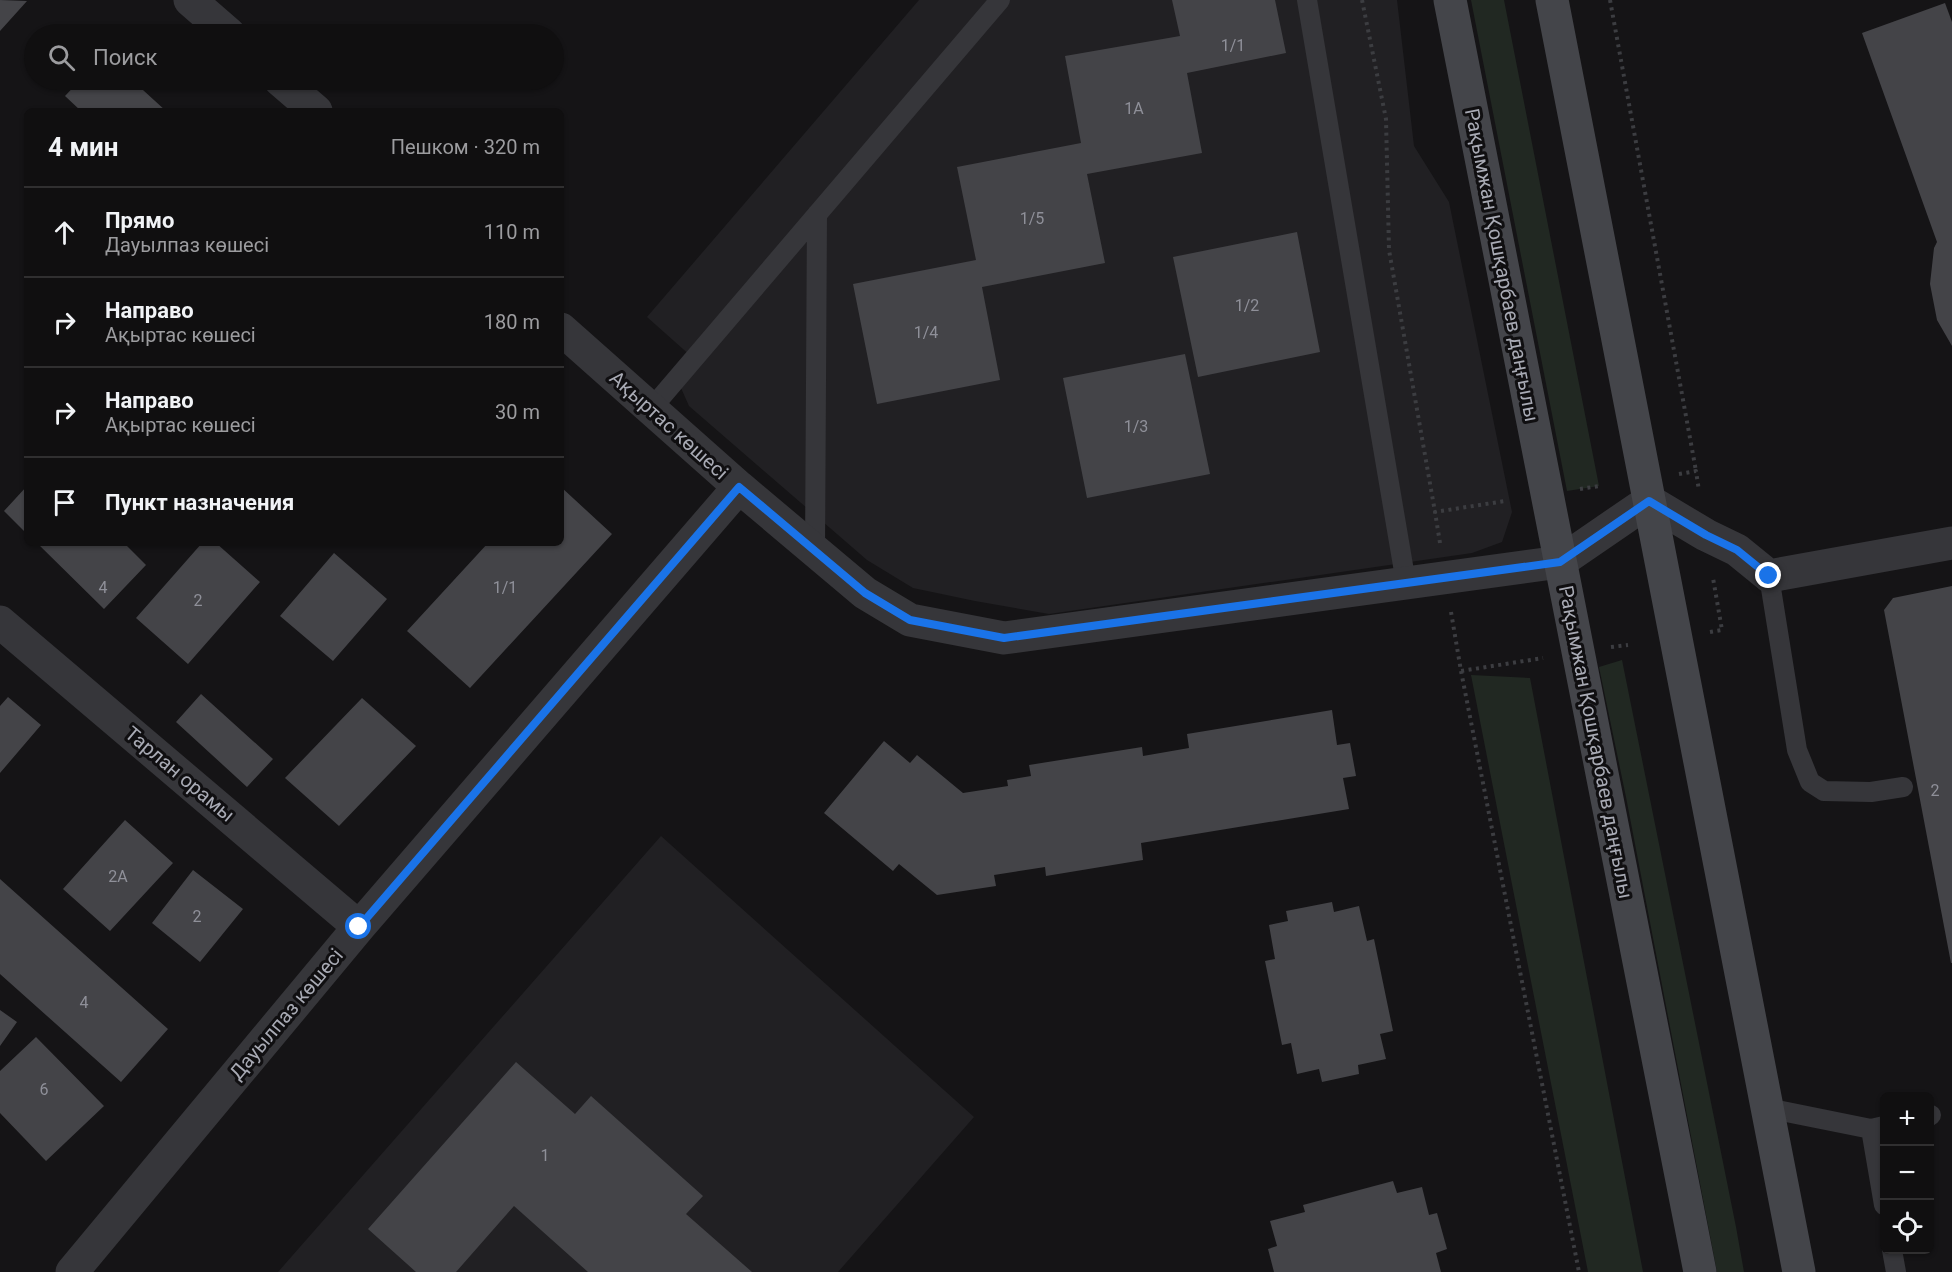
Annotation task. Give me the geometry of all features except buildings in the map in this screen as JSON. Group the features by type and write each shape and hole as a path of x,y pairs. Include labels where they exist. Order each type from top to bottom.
{"main road":[{"name":"Рақымжан Қошқарбаев даңғылы","path":"1450,0 1700,1272"},
{"path":"1552,0 1799,1272"}],"street":[{"path":"190,0 218,24"},
{"path":"292,90 313,108"},
{"name":"Ақыртас көшесі","path":"564,332 739,487 865,593 910,620 1004,638 1560,562 1649,501"},
{"name":"Дауылпаз көшесі","path":"72,1272 359,927 739,487"},
{"path":"1649,501 1706,535 1737,550 1769,576 1952,543"},
{"name":"Тарлан орамы","path":"0,622 359,927"}],"lane":[{"path":"651,409 1000,0"},
{"path":"1307,0 1406,583"},
{"path":"815,551 817,214"},
{"path":"1769,576 1797,750 1810,782 1824,791 1871,792 1903,786"},
{"path":"1767,1108 1878,1127 1884,1200"},
{"path":"1893,1254 1896,1272"}],"path":[{"path":"1362,0 1386,119 1389,250 1435,513"},
{"path":"1610,0 1696,471"},
{"path":"1461,671 1579,1272"}],"shaded area":[{"path":"919,0 1397,0 1414,146 1449,202 1512,512 1502,542 1472,553 1049,614 913,588 867,560 689,406 681,388 701,365 647,317"},
{"path":"1471,0 1504,0 1599,486 1567,491"},
{"path":"1622,660 1744,1272 1717,1272 1599,667"},
{"path":"1471,675 1530,678 1643,1272 1588,1272"},
{"path":"661,836 974,1117 838,1272 278,1272"}],"route":[{"path":"359,927 739,487 865,593 910,620 1004,638 1560,562 1649,501 1706,535 1737,550 1769,576"}]}
